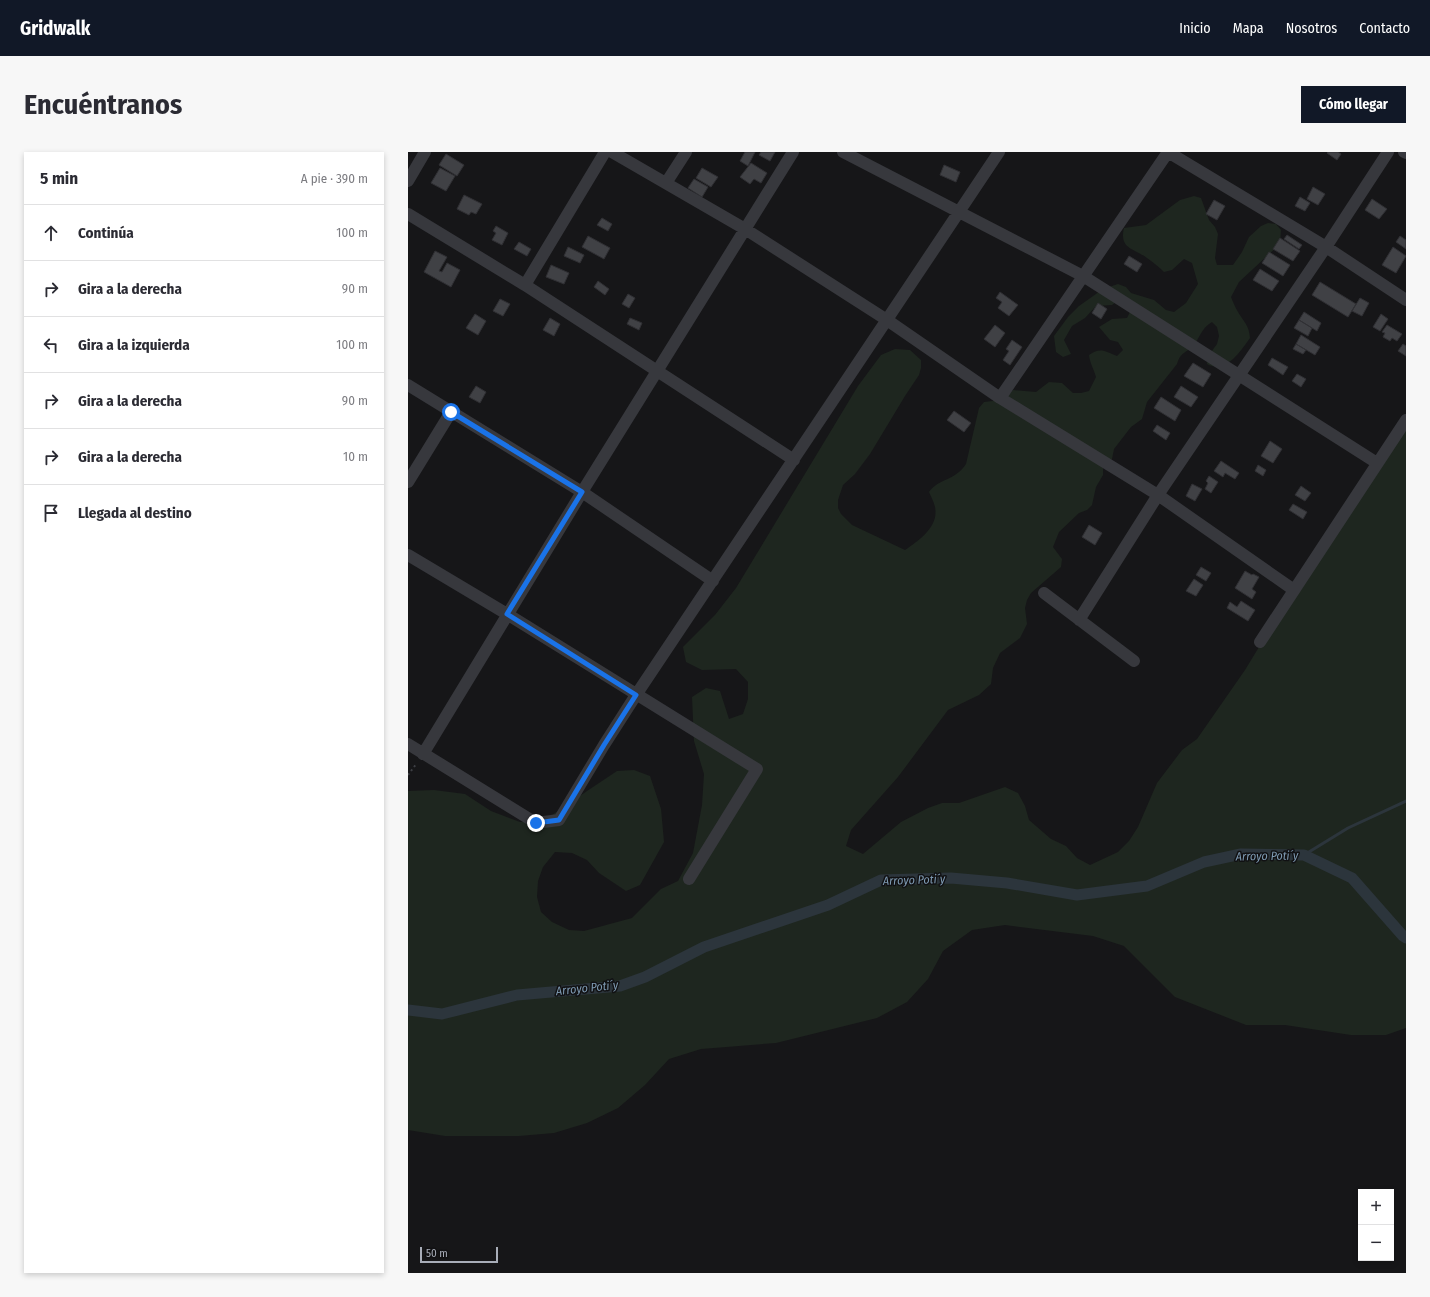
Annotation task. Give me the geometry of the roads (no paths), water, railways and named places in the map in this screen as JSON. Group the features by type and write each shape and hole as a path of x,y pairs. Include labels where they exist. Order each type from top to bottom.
{"street":[{"path":"408,181 425,152"},
{"path":"525,285 605,152"},
{"path":"612,152 745,229 887,320 1000,398 1158,495 1294,590"},
{"path":"666,183 686,152"},
{"path":"423,754 507,614 793,152"},
{"path":"843,152 958,213 1083,276 1378,463"},
{"path":"408,744 536,823 559,820 636,695 999,152"},
{"path":"1000,398 1168,152 1326,247 1406,300"},
{"path":"1080,620 1158,495 1326,247 1388,152"},
{"path":"408,214 525,285 794,460"},
{"path":"408,385 582,492 713,581"},
{"path":"408,482 451,412"},
{"path":"1260,642 1406,420"},
{"path":"408,555 507,614 757,769 689,879"},
{"path":"1044,594 1134,660"}],"waterway":[{"path":"1304,855 1348,828 1406,801"},
{"name":"Arroyo Poti´y","path":"408,1010 442,1014 517,995 620,986 645,977 704,947 828,905 881,880 951,878 1007,883 1077,895 1147,886 1204,862 1241,854 1304,855 1352,878 1406,938"}]}
